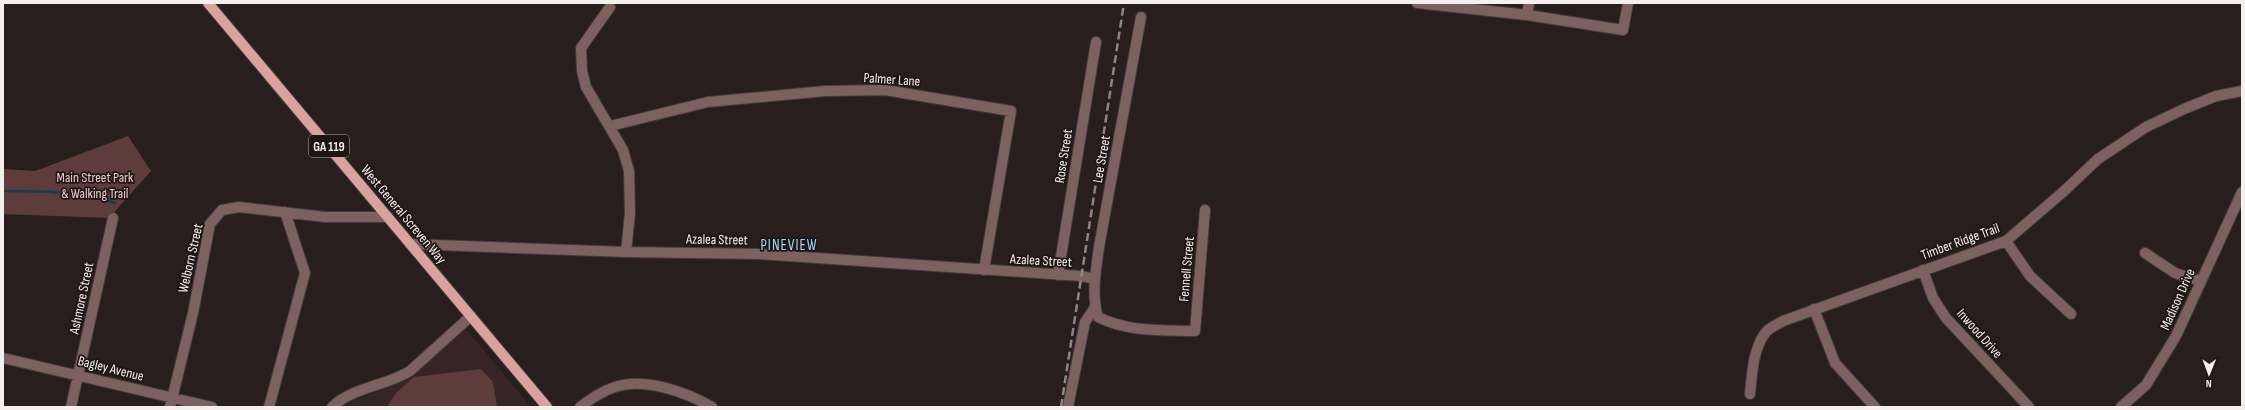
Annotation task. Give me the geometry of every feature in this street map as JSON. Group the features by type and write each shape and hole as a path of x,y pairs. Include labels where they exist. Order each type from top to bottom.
{"main road":[{"name":"West General Screven Way","path":"208,3 547,407"}],"street":[{"path":"1424,3 1527,15 1623,30 1628,3"},
{"path":"1527,15 1529,3"},
{"path":"610,7 581,48 582,71 586,87 623,150 629,171 630,212 626,252"},
{"name":"Lee Street","path":"1095,307 1095,279 1099,246 1141,17"},
{"name":"Rose Street","path":"1058,275 1096,42"},
{"name":"Palmer Lane","path":"610,126 708,102 825,91 885,90 1011,111 984,270"},
{"name":"Timber Ridge Trail","path":"1750,394 1755,359 1761,338 1768,330 1783,321 1814,309 2006,241 2064,192 2098,159 2146,127 2216,96 2242,91"},
{"name":"Madison Drive","path":"2121,407 2146,385 2176,336 2242,192"},
{"name":"Welborn Street","path":"171,402 193,313 210,224 222,210 239,207 325,217 388,217"},
{"name":"Fennell Street","path":"1095,307 1098,317 1110,323 1141,329 1195,331 1205,210"},
{"path":"269,407 305,273 285,212"},
{"name":"Ashmore Street","path":"71,407 80,375 113,218"},
{"path":"2006,241 2030,276 2071,314"},
{"name":"Azalea Street","path":"410,244 626,252 774,255 1081,276 1095,279"},
{"path":"2145,253 2175,273 2200,281"},
{"name":"Inwood Drive","path":"1923,270 1932,298 1946,318 2029,407"},
{"path":"1068,407 1085,322 1095,307"},
{"path":"1814,309 1835,363 1875,407"},
{"path":"332,407 347,396 399,377 410,371 471,316"},
{"name":"Bagley Avenue","path":"3,358 80,375 171,402 212,407"},
{"path":"580,407 606,390 624,384 634,384 682,394 712,407"}],"shaded area":[{"path":"466,329 531,407 344,407 354,401 411,378"}],"green space":[{"name":"Main Street Park & Walking Trail","path":"128,136 151,171 109,218 3,214 3,169 35,171"},
{"path":"481,369 493,382 497,407 387,407 396,393 414,377"}],"waterway":[{"path":"3,191 73,194 115,203"}],"railway":[{"path":"1061,407 1124,3"}],"district":[{"name":"PINEVIEW","path":"789,245"}]}
